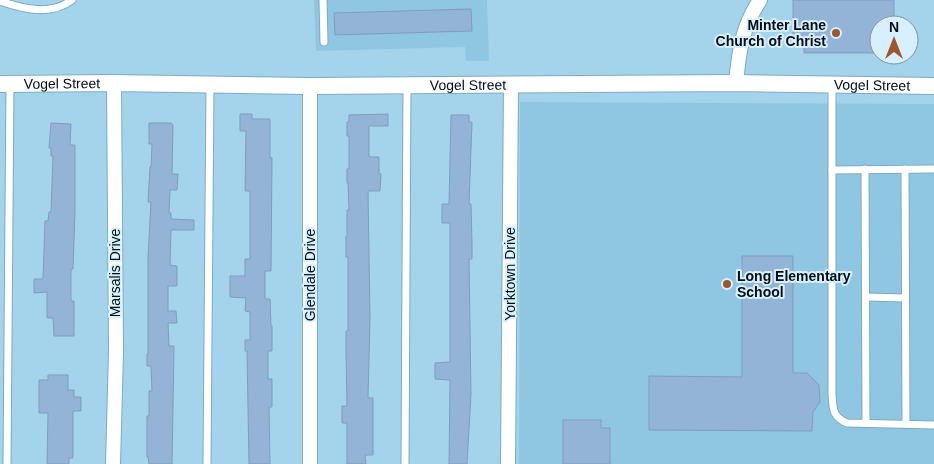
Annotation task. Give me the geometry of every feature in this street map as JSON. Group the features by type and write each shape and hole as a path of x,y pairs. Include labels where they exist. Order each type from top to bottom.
{"street":[{"path":"736,83 740,44 750,15 760,0"},
{"name":"Vogel Street","path":"5,84 114,83 310,86 736,83 934,86"},
{"name":"Marsalis Drive","path":"113,464 116,352 114,83"},
{"name":"Yorktown Drive","path":"508,464 511,84"},
{"name":"Glendale Drive","path":"310,86 310,464"}],"lane":[{"path":"0,1 36,10 66,5 72,0"},
{"path":"323,0 324,42"},
{"path":"5,84 7,464"},
{"path":"832,84 832,394 834,410 838,419 847,423 934,424"},
{"path":"207,464 210,85"},
{"path":"405,464 407,85"},
{"path":"865,169 866,423"},
{"path":"905,169 906,424"},
{"path":"832,170 934,169"},
{"path":"866,297 905,298"}],"shaded area":[{"path":"314,0 487,0 489,61 466,61 465,47 316,51"},
{"name":"Long Elementary School","path":"520,102 934,104 934,464 519,464"}],"building":[{"name":"Minter Lane Church of Christ","path":"793,0 894,0 894,15 869,15 869,53 804,53 804,41 793,41"},
{"path":"471,9 472,31 335,35 334,13"},
{"path":"240,114 252,114 252,119 270,119 270,158 272,158 271,271 265,271 265,299 270,299 272,326 272,351 268,351 268,379 272,379 272,407 269,407 270,464 249,464 247,351 245,351 245,340 250,340 250,312 245,311 246,298 230,297 230,276 245,276 245,259 250,259 250,191 245,191 246,131 240,131"},
{"path":"388,114 388,126 369,126 369,157 379,157 379,174 381,174 380,191 368,191 370,318 368,398 373,398 373,455 365,455 366,464 347,464 347,423 342,423 342,406 347,406 346,331 348,331 348,257 346,257 346,236 347,210 349,210 347,169 349,169 349,136 347,136 347,122 349,122 349,115"},
{"path":"451,115 469,115 469,122 472,122 469,204 471,204 472,243 472,259 469,259 471,394 467,464 449,464 450,380 435,379 435,363 450,362 450,223 442,223 442,204 449,204"},
{"path":"51,123 71,124 70,145 75,145 75,212 73,269 71,269 71,301 74,301 74,336 54,336 53,318 47,318 47,292 34,293 34,279 43,279 45,221 48,221 49,212 51,212 53,156 51,156 51,148 49,148"},
{"path":"149,123 171,123 173,125 172,174 178,174 177,190 170,190 169,213 171,213 171,219 194,220 194,230 171,230 170,265 177,266 177,286 168,286 168,311 176,311 177,323 168,323 169,346 174,346 172,464 149,464 147,457 147,416 149,416 149,391 152,391 151,366 147,366 148,257 151,202 148,202 152,144 149,144"},
{"path":"742,256 793,256 793,373 807,373 819,385 820,402 813,412 812,431 649,430 649,376 742,377"},
{"path":"48,375 68,375 68,390 74,390 74,397 81,397 81,411 73,411 73,458 69,458 69,464 47,464 48,413 39,413 39,380 48,380"},
{"path":"563,420 601,420 601,428 610,428 610,464 563,464"}],"place":[{"name":"Minter Lane Church of Christ","path":"836,33"},
{"name":"Long Elementary School","path":"727,284"}]}
